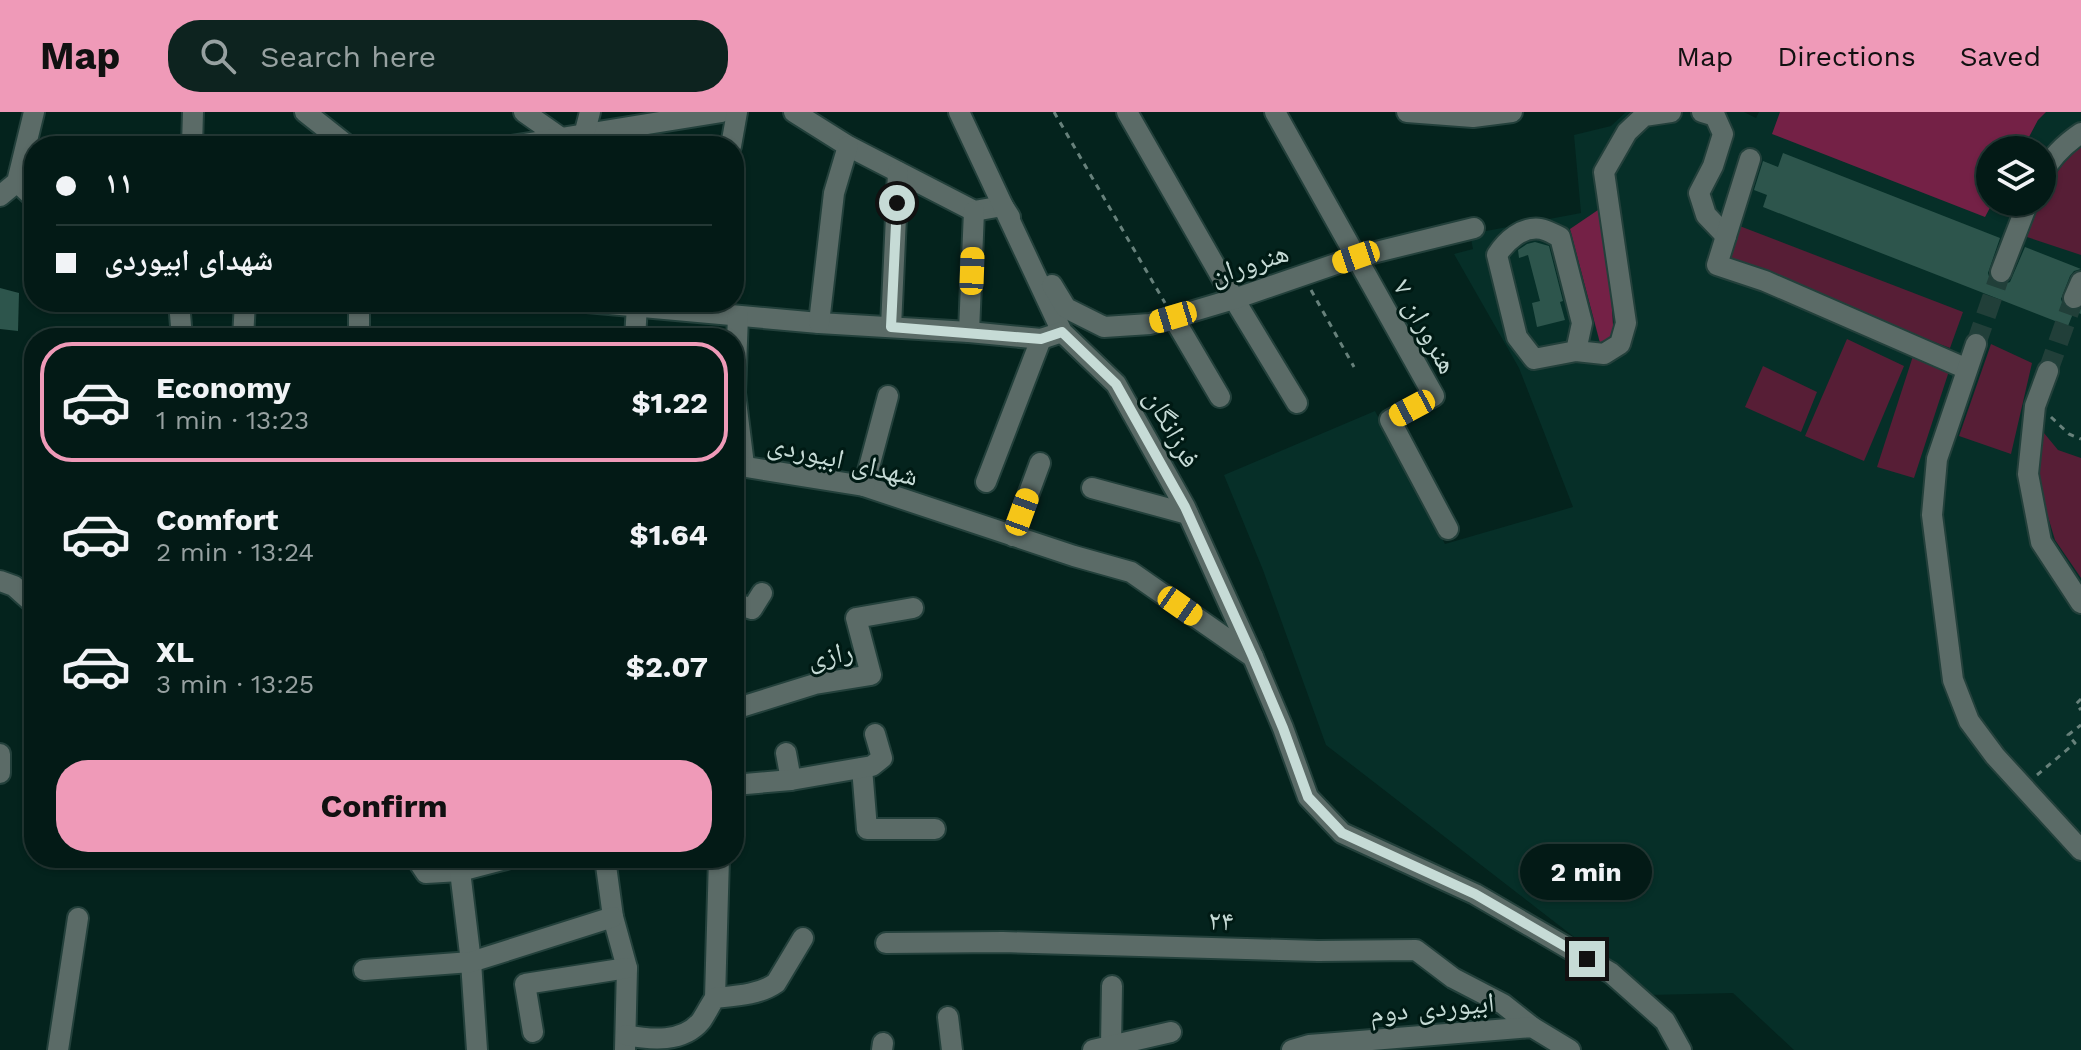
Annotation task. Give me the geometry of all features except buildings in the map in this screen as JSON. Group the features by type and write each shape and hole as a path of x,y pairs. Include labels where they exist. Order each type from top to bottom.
{"street":[{"path":"28,136 34,112"},
{"path":"192,136 193,112"},
{"path":"305,112 335,136"},
{"path":"524,112 554,136"},
{"path":"584,135 590,112"},
{"path":"581,136 676,115 722,112"},
{"path":"733,136 737,112"},
{"path":"794,112 848,146 974,211 1003,206"},
{"name":"فرزانگان","path":"959,112 1062,332 1116,384 1188,514 1253,657"},
{"path":"1127,112 1297,403"},
{"path":"1275,112 1356,257"},
{"path":"1407,112 1473,117 1512,112"},
{"path":"1576,351 1582,323 1560,237 1541,229 1523,232 1506,241 1497,255 1517,337 1534,359 1576,351 1604,354 1620,344 1626,323 1604,172 1627,132 1644,116 1671,112"},
{"path":"1702,112 1715,116 1723,134 1713,166 1699,193 1706,215 1726,236"},
{"path":"2056,155 2081,133"},
{"path":"819,323 834,193 848,146"},
{"path":"0,196 17,182 24,153"},
{"path":"1750,159 1717,265 1765,281 1967,369"},
{"path":"891,327 898,172"},
{"path":"17,182 24,189"},
{"name":"هنروران","path":"1003,206 1066,308 1104,327 1150,324 1356,257 1474,228"},
{"path":"969,332 974,211"},
{"path":"2001,272 2023,216"},
{"name":"هنروران ۷","path":"1356,257 1434,396 1390,420 1448,529"},
{"path":"698,312 1041,339 1062,332"},
{"path":"738,316 738,328"},
{"path":"1173,317 1220,397"},
{"path":"986,482 1041,339"},
{"path":"1976,344 1937,459 1932,515 1953,680 1969,721 1995,756 2081,850"},
{"path":"2048,371 2035,406 2028,474 2041,542 2081,603"},
{"path":"864,486 888,396"},
{"path":"1013,536 1040,463"},
{"name":"شهدای ابیوردی","path":"744,466 864,486 1131,572 1253,657"},
{"path":"1092,488 1188,514"},
{"path":"0,581 14,586 24,595"},
{"path":"744,606 752,609 762,593"},
{"name":"رازی","path":"744,706 815,684 871,675 856,618 913,608"},
{"path":"1253,657 1308,797 1342,833 1475,894 1611,973 1665,1021 1681,1050"},
{"path":"744,784 791,780 872,766 882,758 875,734"},
{"path":"786,753 791,780"},
{"path":"0,754 0,773"},
{"path":"862,768 867,829 935,829"},
{"path":"423,868 426,873 472,868"},
{"path":"606,868 613,917 627,968 626,1043 678,1036 700,1023 715,998 719,868"},
{"path":"460,871 477,1050"},
{"path":"364,970 471,962 613,917"},
{"path":"58,1050 78,918"},
{"path":"715,998 744,995 771,987 803,938"},
{"name":"۲۴","path":"886,943 1003,942 1318,951 1416,950 1453,978 1503,1004 1532,1027"},
{"path":"533,1032 525,984 627,968"},
{"path":"1112,986 1102,1048 1171,1032"},
{"path":"948,1017 952,1050"},
{"name":"ابیوردی دوم","path":"1292,1050 1322,1044 1532,1027 1570,1050"}],"path":[{"path":"1054,112 1173,317"},
{"path":"1303,275 1354,367"},
{"path":"2050,416 2069,434 2081,439"},
{"path":"2081,699 2076,704 2081,710"},
{"path":"2023,787 2075,743 2068,735 2081,725"}],"shaded area":[{"path":"1626,112 1744,112 1756,118 1759,112 2081,112 2081,1050 1794,1050 1733,993 1649,995 1326,745 1263,570 1224,475 1375,411 1445,544 1573,507 1519,368 1454,254 1473,249 1470,234 1581,213 1574,135 1611,126"},
{"path":"1780,112 2046,112 2029,136 1976,136 1976,213 1772,134"},
{"path":"2081,145 2081,255 2027,237 2035,216 2056,216 2056,175"},
{"path":"1598,210 1609,263 1614,340 1600,343 1570,229"},
{"path":"1737,225 1963,312 1950,348 1724,262"},
{"path":"1847,339 1904,366 1864,461 1805,436"},
{"path":"1991,344 2032,363 2011,454 1959,436"},
{"path":"1913,356 1950,368 1914,478 1877,467"},
{"path":"1763,366 1817,392 1801,432 1745,407"},
{"path":"2039,427 2058,450 2081,458 2081,578 2055,540 2036,477"}],"tunnel":[{"path":"1976,344 2001,272"},
{"path":"2048,371 2074,298"}],"route":[{"path":"897,203 891,327 1041,339 1062,332 1116,384 1185,507 1253,657 1308,797 1342,833 1475,894 1587,959"}]}
